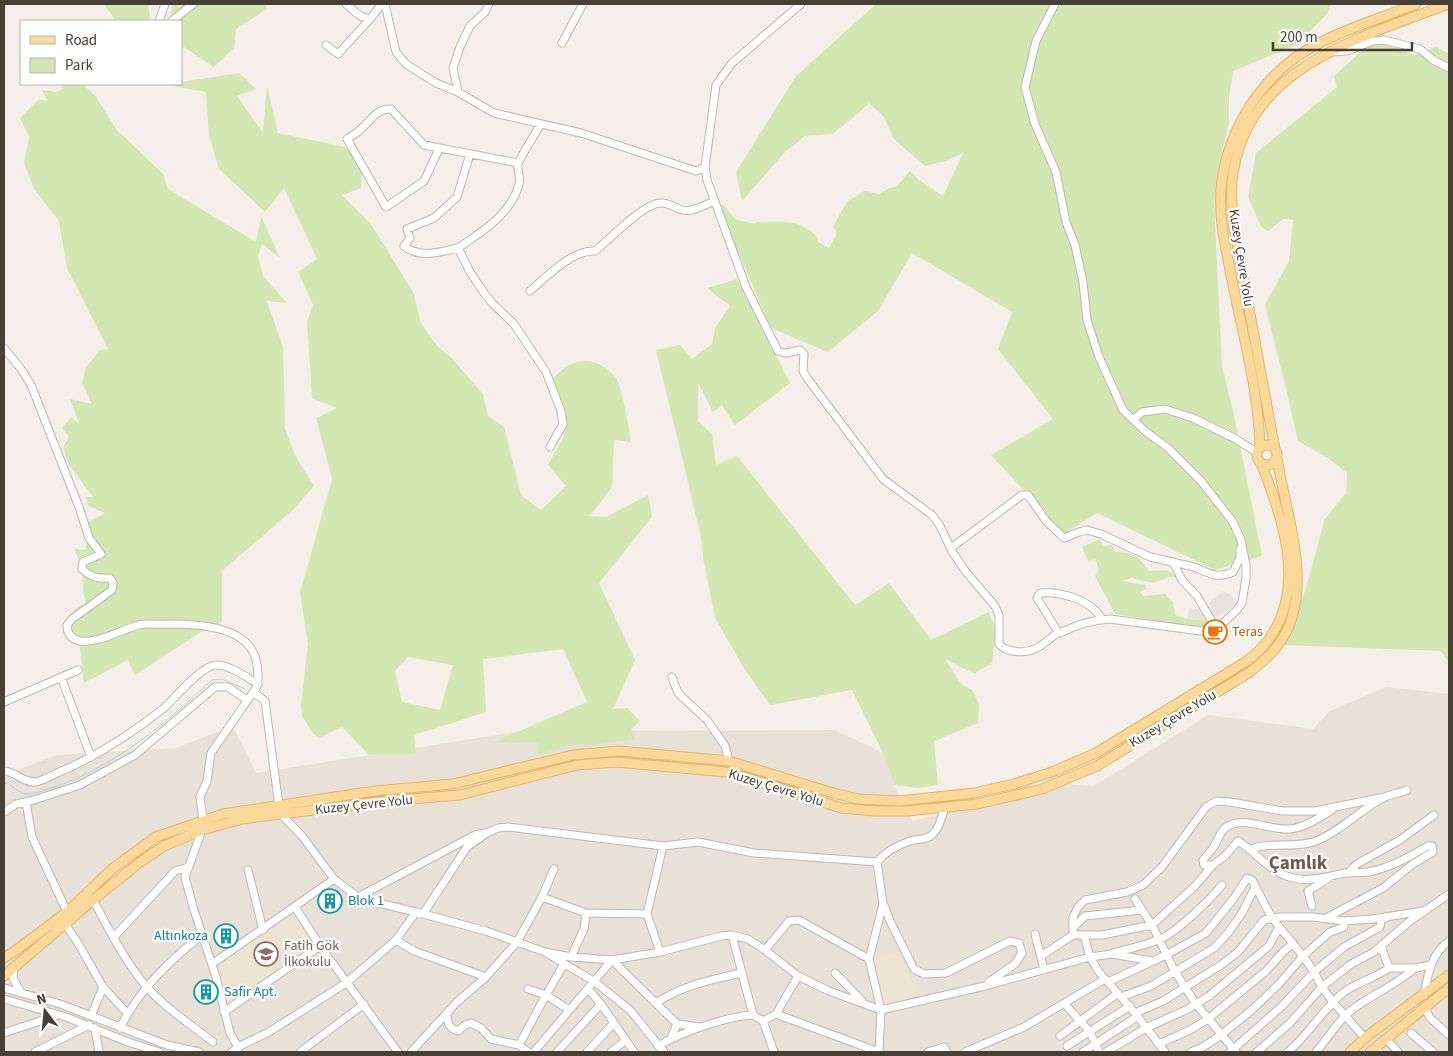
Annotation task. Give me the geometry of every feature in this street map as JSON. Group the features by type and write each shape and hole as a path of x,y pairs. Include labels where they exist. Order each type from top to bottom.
{"main road":[{"name":"Kuzey Çevre Yolu","path":"1259,451 1259,420 1229,268 1221,216 1221,190 1225,165 1233,139 1243,116 1259,94 1294,59 1332,36 1416,4"},
{"name":"Kuzey Çevre Yolu","path":"4,958 67,912 112,869 156,837 223,814 460,795 577,765 616,762 726,772 841,808 899,811 977,804 1060,782 1096,766 1250,672 1278,645 1286,632 1294,610 1298,587 1295,550 1234,228 1232,182 1241,144 1262,105 1286,79 1304,66 1327,53 1448,4"},
{"path":"1268,445 1276,454 1270,465 1260,463 1258,458 1259,451 1268,445"},
{"name":"Kuzey Çevre Yolu","path":"4,976 93,900 139,863 164,846 202,830 242,819 375,791 453,784 572,755 618,751 729,761 858,799 899,800 974,793 1035,778 1073,764 1096,753 1247,661 1261,649 1271,636 1283,613 1288,594 1288,557 1274,495 1260,463"},
{"path":"1350,1052 1449,975"},
{"path":"1369,1052 1379,1050 1424,1008 1449,988"}],"street":[{"path":"159,20 165,4"},
{"path":"173,20 192,4"},
{"path":"346,4 360,16 370,19"},
{"path":"326,45 338,54 383,4"},
{"path":"383,4 396,52 406,64 436,83 458,92 494,112 581,133 696,171 705,167"},
{"path":"458,92 453,68 460,47 470,26 485,12 489,4"},
{"path":"562,43 583,4"},
{"path":"801,4 732,64 716,85 705,167 707,180 746,287 778,351 785,353 800,350 804,354 803,371 883,479 932,515 966,572 995,606 998,616 999,644 1004,649 1022,653 1038,649 1058,632 1060,633 1081,624 1102,619 1201,631 1215,627 1222,624 1242,603 1246,572 1241,540 1233,522 1201,481 1168,448 1123,410 1099,357 1087,320 1083,282 1066,222 1056,172 1035,124 1024,87 1036,42 1055,4"},
{"path":"1327,53 1347,51 1374,41 1384,40 1420,48 1433,60 1449,68"},
{"path":"439,149 424,181 386,207 347,139 360,131 380,110 385,108 391,109 424,145 518,163"},
{"path":"470,154 457,197 434,218 407,229 410,238 404,246 410,250 431,254 458,248 492,224 514,196 520,182 518,163 541,124"},
{"path":"530,291 578,254 595,251 651,205 666,203 688,211 715,201"},
{"path":"458,248 482,290 492,303 514,324 546,372 562,411 563,424 550,447"},
{"path":"4,348 31,385 79,507 89,538 100,554 82,562 82,569 98,579 110,578 113,583 112,590 72,619 67,625 67,631 72,638 79,641 90,640 140,625 194,624 214,627 244,640 256,657 259,676 258,684 211,753 207,781 200,797 203,820"},
{"path":"1133,420 1142,412 1165,409 1193,418 1259,451"},
{"path":"950,548 1022,495 1028,495 1046,521 1064,538 1087,530 1101,534 1150,557 1192,567 1208,574 1225,575 1233,572 1240,558 1241,540"},
{"path":"1173,562 1182,580 1197,596 1215,627"},
{"path":"1058,632 1037,598 1040,593 1054,591 1076,598 1097,611 1102,619"},
{"path":"4,771 9,771 25,780 36,782 67,769 123,740 165,707 207,667 218,665 258,684"},
{"path":"4,702 78,670"},
{"path":"61,677 91,756"},
{"path":"672,677 678,693 708,720 725,746 729,761"},
{"path":"4,812 16,804 80,785 135,755 216,687 228,687 247,700"},
{"path":"253,692 264,701 280,810 302,836 334,880 358,897 486,931 546,952 571,957 612,960 660,952 721,936 732,936 748,939 798,976 829,991 881,1010 984,986 1090,957 1112,954 1160,940 1180,925 1222,885"},
{"path":"1073,931 1072,917 1085,900 1127,892 1143,885 1162,867 1206,807 1216,801 1282,811 1315,811 1385,797 1407,790"},
{"path":"1251,848 1258,846 1292,846 1314,842 1334,832 1385,797"},
{"path":"26,802 32,837 67,912"},
{"path":"1212,865 1204,865 1203,860 1213,848 1224,828 1234,823 1247,822 1272,829 1291,829 1314,821 1339,806"},
{"path":"944,808 942,818 932,835 905,843 883,854 877,862 883,904 914,968 924,974 946,973 1010,941 1019,943 1022,954 1014,964 984,986"},
{"path":"1348,873 1357,864 1400,840 1434,814"},
{"path":"202,830 185,877 236,1051 348,982 396,940 420,913 467,847 498,828 508,827 663,846 698,842 754,853 877,862"},
{"path":"358,897 475,835 488,833"},
{"path":"1073,931 1084,935 1102,935 1152,925 1195,886 1212,865 1225,856 1238,841 1251,848 1265,864 1285,876 1304,880 1367,872 1400,862 1428,846 1432,846 1433,852 1412,864 1383,888 1326,918"},
{"path":"660,952 647,914 663,846"},
{"path":"114,937 175,871 188,867"},
{"path":"411,1052 458,1002 486,977 517,942 542,897 554,869"},
{"path":"248,870 263,930"},
{"path":"1312,906 1308,891 1333,876"},
{"path":"965,1052 1024,1027 1106,981 1166,955 1206,932 1234,898 1247,878 1252,880 1272,918 1303,956 1333,1002 1365,1039 1379,1050"},
{"path":"212,964 334,880"},
{"path":"1060,1036 1120,995 1151,986 1214,948 1228,933 1242,913 1255,886"},
{"path":"1257,1052 1290,1023 1322,987 1351,964 1381,946 1423,911 1449,894"},
{"path":"542,897 586,913 647,914"},
{"path":"1135,899 1152,925 1175,972 1196,1004 1233,1051 1282,1006 1314,972 1344,947 1380,927 1381,920 1392,915"},
{"path":"93,900 122,953 146,986 171,1010 213,1042"},
{"path":"776,1014 879,1052 881,1010 869,959 883,904"},
{"path":"295,906 320,946 398,1052"},
{"path":"1042,956 1073,931 1085,916 1142,910"},
{"path":"1082,1052 1137,1015 1221,965 1238,952 1264,920 1272,918 1326,918 1344,921 1373,919 1423,911"},
{"path":"571,957 584,929 586,913"},
{"path":"765,950 789,922 799,920 869,959"},
{"path":"1191,1052 1203,1047 1221,1035 1253,1009 1279,984 1303,956 1330,932 1344,927 1344,921"},
{"path":"65,924 103,987 127,1013"},
{"path":"1106,1052 1146,1028 1209,996 1269,946 1279,927"},
{"path":"1034,934 1042,956 1044,970"},
{"path":"120,1028 127,1013 146,986 202,935"},
{"path":"1084,935 1090,957 1106,981 1130,1006 1161,1050 1208,1019 1266,971 1293,943"},
{"path":"732,936 753,1014 763,1021 774,1052"},
{"path":"396,940 414,951 486,977"},
{"path":"1423,996 1430,965 1443,945 1449,940"},
{"path":"224,1012 320,946"},
{"path":"1381,946 1389,968"},
{"path":"546,952 595,982 630,1010 664,1052"},
{"path":"1112,954 1152,961"},
{"path":"534,1052 612,960"},
{"path":"612,960 677,1024 702,1028"},
{"path":"519,1044 564,964"},
{"path":"1288,1052 1305,1036 1333,1002 1354,985 1389,968 1415,968 1430,965"},
{"path":"14,968 13,978 21,993"},
{"path":"1316,1052 1356,1007 1393,985 1415,968"},
{"path":"656,1003 671,993 691,985 741,973"},
{"path":"835,973 864,1003"},
{"path":"763,1021 776,1014 798,976"},
{"path":"91,1016 103,987"},
{"path":"4,988 60,1004 167,1045 199,1052"},
{"path":"528,989 546,995 569,1010"},
{"path":"588,989 601,1004 634,1052"},
{"path":"4,998 92,1026 156,1052"},
{"path":"1064,1003 1090,1032 1099,1052"},
{"path":"300,1052 364,1004"},
{"path":"557,1052 601,1004"},
{"path":"1067,1046 1130,1006"},
{"path":"1424,1008 1430,1018 1449,1035"},
{"path":"447,1014 451,1029 458,1030 464,1025 472,1023 481,1028 491,1039 519,1044 528,1052"},
{"path":"658,1046 671,1038 738,1015 753,1014"},
{"path":"4,1033 59,1015"},
{"path":"1443,1029 1449,1022"},
{"path":"587,1052 613,1024"},
{"path":"671,1038 677,1024"},
{"path":"34,1052 92,1026"},
{"path":"92,1026 100,1052"},
{"path":"1411,1033 1434,1052"},
{"path":"1365,1039 1369,1052"},
{"path":"611,1052 626,1040"},
{"path":"1390,1043 1398,1052"},
{"path":"928,1052 944,1046 947,1052"}],"shaded area":[{"path":"1223,591 1235,599 1232,607 1211,621 1187,619 1189,608 1208,611 1207,605"},
{"path":"1386,687 1449,694 1449,1052 4,1052 4,778 14,771 57,755 176,748 233,726 256,773 522,731 835,730 883,753 894,785 912,821 1064,784 1094,786 1208,715 1313,729 1330,711"},
{"name":"Fatih Gök İlkokulu","path":"289,917 296,918 316,943 251,989 247,987 231,997 233,1001 231,1004 227,1004 218,974 221,963"},
{"path":"899,951 915,988 916,1000 885,1007 874,958"}],"green space":[{"path":"104,4 148,4 149,20 115,20"},
{"path":"172,4 265,4 267,9 236,29 234,48 214,67 184,47 182,49 182,20 171,20"},
{"path":"876,4 1331,4 1327,14 1296,45 1233,71 1229,99 1229,123 1220,160 1214,201 1222,365 1233,410 1262,556 1215,570 1097,513 1064,534 991,455 1053,419 998,349 1012,312 912,253 878,311 828,352 771,328 718,206 723,204 735,219 754,224 757,222 790,222 798,224 805,227 818,238 818,242 829,248 837,234 833,226 847,202 864,191 879,194 889,188 896,187 910,171 919,180 943,196 963,153 946,161 925,166 894,139 884,117 869,103 833,134 805,136 785,152 742,201 736,172 796,76"},
{"path":"1379,42 1415,55 1436,47 1449,54 1449,663 1441,651 1284,645 1305,591 1325,519 1346,493 1347,473 1328,458 1298,441 1265,305 1289,261 1293,220 1283,219 1268,231 1261,227 1248,197 1256,153 1337,87 1334,76 1366,47"},
{"path":"239,73 256,89 237,96 263,133 267,86 278,133 345,147 362,165 361,188 342,195 371,224 413,292 421,323 437,346 450,356 483,394 488,416 504,427 521,495 541,510 566,486 548,465 564,436 551,381 566,367 583,361 600,365 616,378 623,398 631,442 614,440 612,487 590,516 606,517 648,495 652,517 599,583 635,660 613,709 627,708 640,721 631,729 636,739 568,746 537,755 539,742 492,743 587,702 563,649 483,659 486,712 414,735 416,752 369,755 342,727 319,738 312,732 302,716 301,704 308,644 300,593 332,479 316,418 337,408 312,398 307,322 313,305 298,272 317,259 284,188 265,212 219,169 209,136 206,92 167,85 182,85 182,82","holes":["408,657 453,665 440,710 402,702 395,671"]},
{"path":"63,85 83,85 95,95 116,129 163,174 168,189 256,242 261,216 280,258 262,244 258,256 263,276 287,303 267,301 283,347 285,429 295,455 314,486 294,509 222,571 222,622 201,632 135,675 128,660 84,683 79,641 67,631 72,619 73,610 86,603 83,592 82,569 75,549 85,550 89,538 85,524 105,513 88,506 85,497 93,497 69,465 63,447 69,437 62,428 71,417 79,424 70,399 92,404 82,383 85,369 100,350 108,349 67,268 59,221 34,189 24,163 29,137 20,118 39,99 47,101 42,90 56,92 62,89"},
{"path":"737,279 790,383 735,425 722,405 713,412 698,383 698,421 712,434 716,465 737,456 855,605 889,583 931,640 989,612 996,630 992,663 975,673 945,659 961,684 972,690 979,704 978,723 934,741 938,785 917,788 894,785 883,753 852,690 770,705 744,668 715,618 703,558 701,537 656,350 680,345 692,359 712,344 715,328 730,306 707,288"},
{"path":"1100,539 1103,546 1112,545 1115,552 1135,556 1149,571 1167,570 1179,578 1169,577 1153,583 1131,578 1122,581 1145,585 1147,589 1140,592 1143,596 1165,594 1173,602 1175,615 1187,619 1211,621 1210,625 1195,627 1115,614 1095,576 1099,569 1095,559 1088,561 1082,547"}],"waterway":[{"path":"4,784 7,783 25,794 57,786 100,767 120,755 159,727 212,680 222,679 245,689"}],"place":[{"name":"Teras","path":"1215,632"},
{"name":"Blok 1","path":"330,901"},
{"name":"Altınkoza","path":"226,936"},
{"name":"Fatih Gök İlkokulu","path":"266,954"},
{"name":"Safir Apt.","path":"206,992"}],"district":[{"name":"Çamlık","path":"1298,863"}]}
